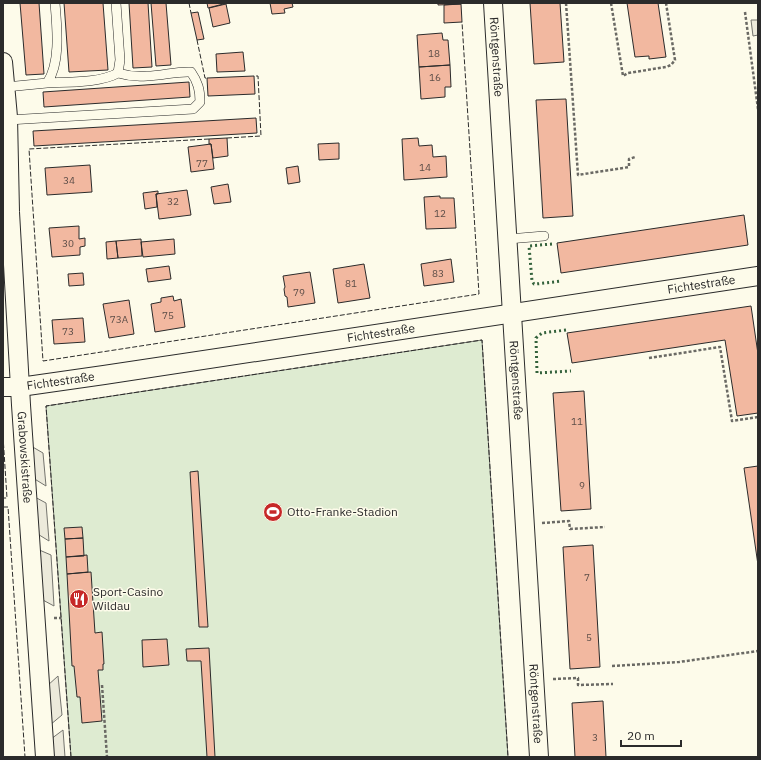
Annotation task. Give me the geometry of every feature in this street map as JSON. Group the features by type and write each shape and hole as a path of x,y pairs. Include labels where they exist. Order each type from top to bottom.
{"street":[{"name":"Röntgenstraße","path":"493,3 539,757"},
{"name":"Grabowskistraße","path":"3,62 8,120 12,387 45,757"},
{"name":"Fichtestraße","path":"12,387 758,276"}],"lane":[{"path":"47,83 52,77 56,61 57,45 55,3"},
{"path":"116,3 120,60 118,73"},
{"path":"6,87 92,80 111,77 118,73 129,76 147,76 191,72 196,78 200,88 200,102 193,109 8,120"},
{"path":"507,239 544,236"}],"path":[{"path":"566,3 578,175 629,167 629,159 635,157"},
{"path":"611,3 623,76 628,73 666,67 671,65 675,60 666,3"},
{"path":"744,12 758,109"},
{"path":"649,358 720,347 732,421 758,417"},
{"path":"541,523 569,521 570,529 604,527"},
{"path":"612,666 679,662 758,651"},
{"path":"550,680 578,678 578,685 613,684"},
{"path":"102,686 107,757"}],"green space":[{"name":"Otto-Franke-Stadion","path":"482,340 508,757 71,757 46,406"}],"shaded area":[{"path":"751,20 758,20 758,35 753,36"},
{"path":"31,446 43,453 46,486 33,478"},
{"path":"33,496 46,503 49,541 36,533"},
{"path":"37,549 51,555 54,606 41,599"},
{"path":"58,676 62,715 50,725 47,686"},
{"path":"63,730 65,757 53,757 51,739"}],"building":[{"path":"20,3 39,3 44,74 26,75"},
{"path":"64,3 103,3 108,70 69,72"},
{"path":"129,3 148,3 152,67 133,68"},
{"path":"151,3 166,3 171,65 156,66"},
{"path":"207,3 227,3 208,8"},
{"path":"270,3 292,3 293,7 284,9 285,13 272,14"},
{"path":"438,3 461,3 461,4 438,5"},
{"path":"530,3 560,3 564,62 534,64"},
{"path":"627,3 658,3 666,57 649,59 649,56 635,57"},
{"path":"226,4 230,23 213,27 209,8"},
{"path":"461,4 462,22 444,23 444,5"},
{"path":"198,12 204,39 197,40 191,13"},
{"path":"442,33 443,40 448,40 450,65 419,67 417,35"},
{"path":"243,52 245,71 217,72 216,54"},
{"path":"450,65 451,87 445,87 445,97 421,99 419,67"},
{"path":"254,76 255,94 208,96 207,78"},
{"path":"189,82 190,97 44,107 43,92"},
{"path":"566,99 573,216 543,218 536,100"},
{"path":"256,118 257,133 34,146 33,131"},
{"path":"227,138 228,156 213,158 209,139"},
{"path":"418,138 419,146 432,145 433,157 446,156 447,177 404,180 402,139"},
{"path":"339,143 339,159 319,160 318,144"},
{"path":"211,144 214,169 191,172 188,147"},
{"path":"90,165 92,192 47,195 45,168"},
{"path":"298,166 300,182 288,184 286,168"},
{"path":"228,184 231,202 214,204 211,187"},
{"path":"187,190 191,215 159,219 156,194"},
{"path":"158,191 158,194 156,194 157,207 145,209 143,193"},
{"path":"440,196 440,198 454,198 456,228 426,229 424,197"},
{"path":"744,215 748,245 561,273 557,243"},
{"path":"79,226 79,239 85,238 85,246 80,247 80,255 52,257 49,228"},
{"path":"141,239 142,256 118,258 116,241"},
{"path":"174,239 175,254 143,257 141,242"},
{"path":"116,241 118,258 107,259 106,242"},
{"path":"451,259 454,282 424,286 421,264"},
{"path":"364,264 370,298 338,303 333,269"},
{"path":"169,266 171,279 148,282 146,269"},
{"path":"310,272 315,303 288,307 287,297 285,296 283,276"},
{"path":"83,273 84,285 69,286 68,274"},
{"path":"173,296 174,301 181,299 185,327 155,332 151,304 161,302 161,298"},
{"path":"129,300 134,334 109,338 103,304"},
{"path":"751,306 758,354 758,413 737,416 725,340 572,363 567,333"},
{"path":"83,318 85,342 54,344 52,320"},
{"path":"584,391 591,509 561,511 553,393"},
{"path":"758,466 758,565 744,468"},
{"path":"198,471 208,627 199,627 190,472"},
{"path":"82,527 83,538 65,539 64,528"},
{"path":"83,538 84,556 66,557 65,539"},
{"path":"593,545 600,667 570,669 563,547"},
{"path":"87,555 88,572 67,574 66,557"},
{"path":"91,572 95,633 102,632 104,664 103,670 98,670 102,721 82,723 80,697 77,697 74,666 72,666 67,574"},
{"path":"167,639 169,665 143,667 142,640"},
{"path":"209,648 215,757 207,757 201,661 187,661 186,649"},
{"path":"603,701 606,757 575,757 572,703"}],"hedge":[{"path":"552,244 529,246 532,281 534,284 562,281"},
{"path":"566,330 542,333 536,338 537,373 571,371"}],"fence":[{"path":"189,3 191,13"},
{"path":"209,139 29,149 43,361 479,294 462,22"},
{"path":"197,40 205,78 207,78"},
{"path":"227,138 261,136 258,76 254,76"},
{"path":"71,757 46,406 482,340 508,757"},
{"path":"3,436 7,498 3,498"},
{"path":"3,507 8,507 25,757"}],"place":[{"name":"Otto-Franke-Stadion","path":"273,512"},
{"name":"Sport-Casino Wildau","path":"79,599"}]}
